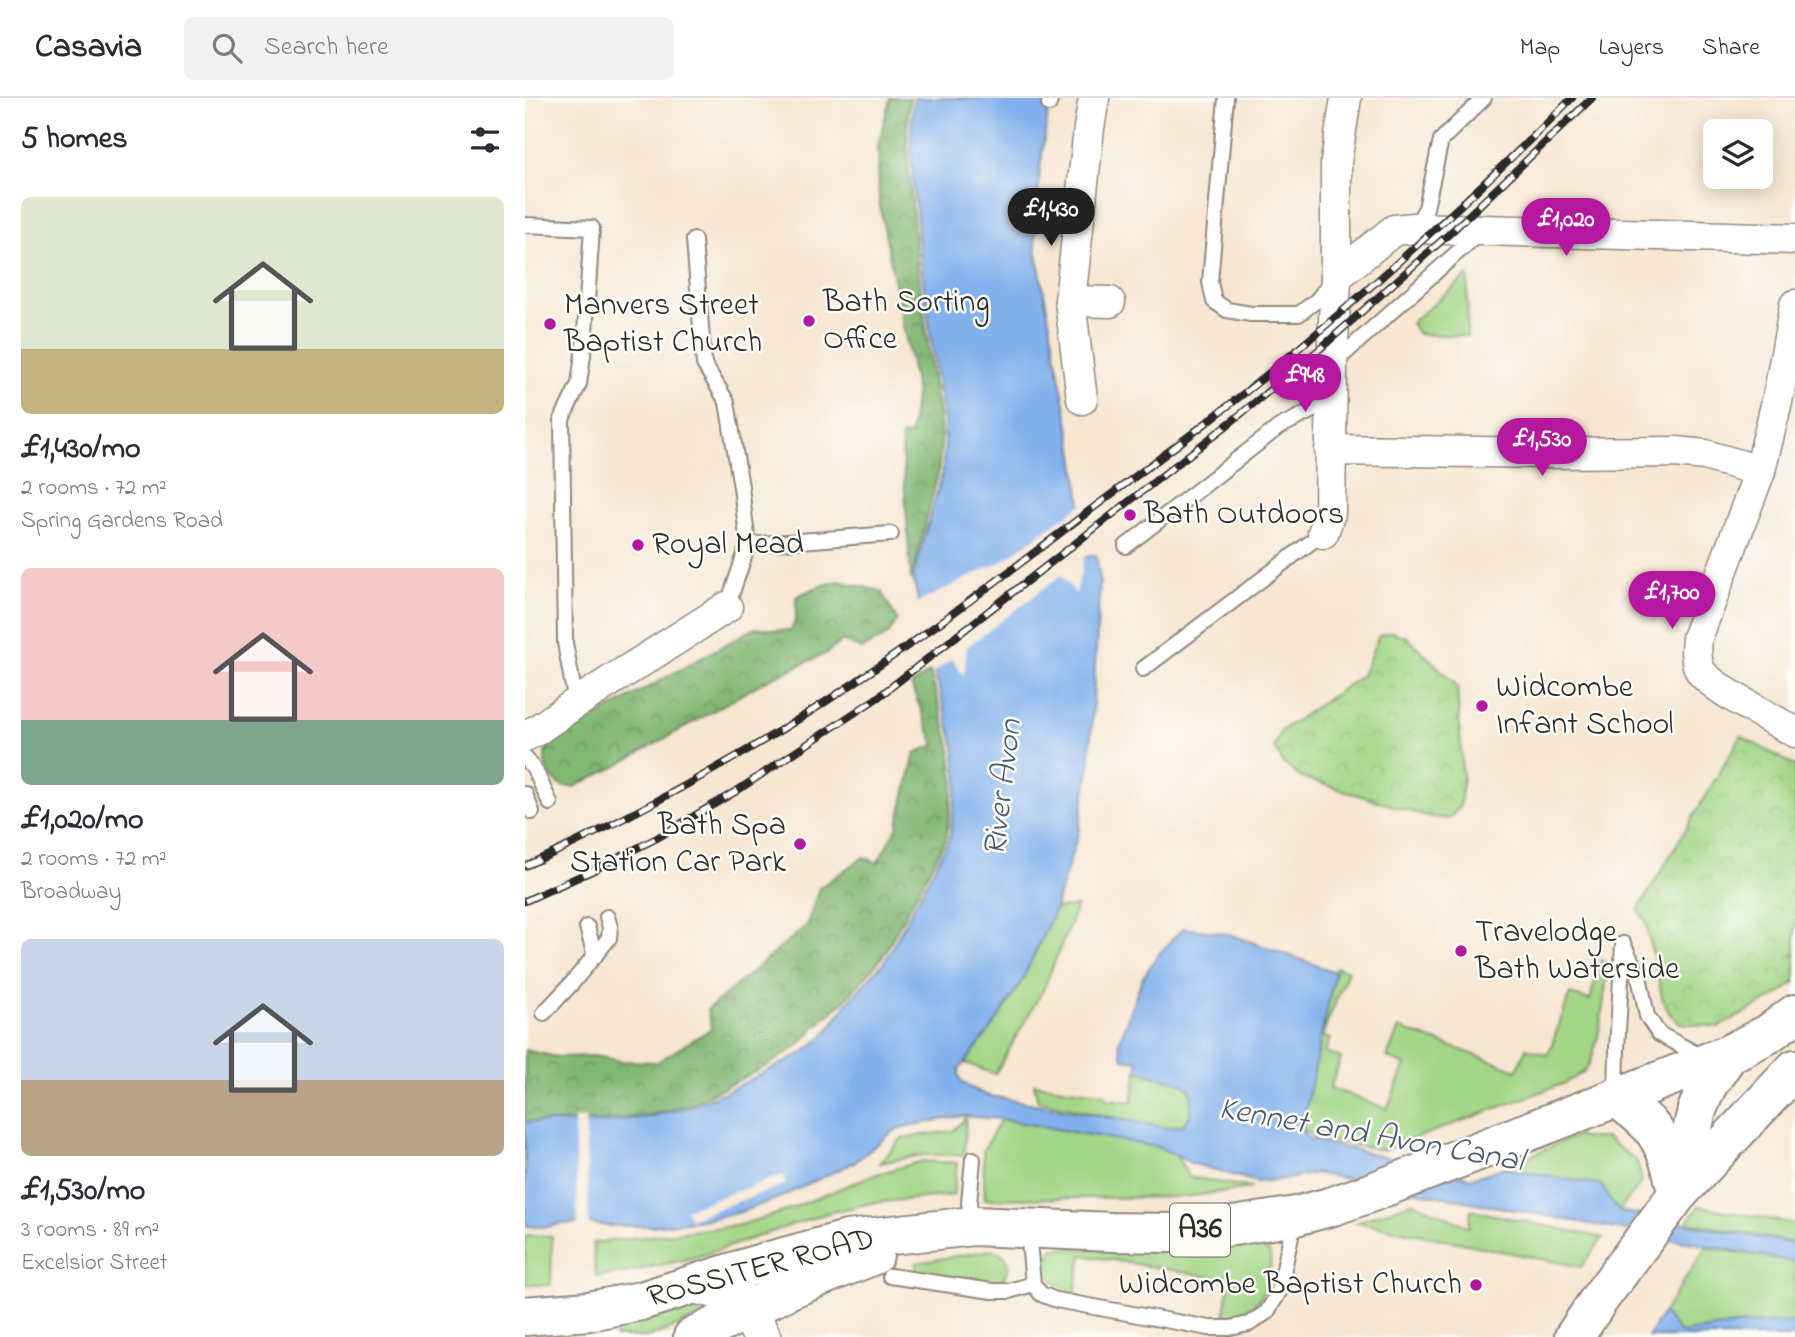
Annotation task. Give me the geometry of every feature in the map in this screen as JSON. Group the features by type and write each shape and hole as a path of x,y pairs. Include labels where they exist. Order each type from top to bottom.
{"main road":[{"name":"ROSSITER ROAD","path":"525,1316 589,1311 641,1301 755,1265 847,1240 962,1227 1171,1233 1296,1216 1367,1194 1719,1057 1768,1034 1795,1014"},
{"path":"1673,1202 1697,1110 1719,1057"},
{"path":"1574,1337 1673,1202 1795,1069"},
{"path":"1616,1097 1650,1125 1659,1140 1674,1175 1673,1202"},
{"name":"A36","path":"692,1337 755,1323 855,1261 962,1227"}],"street":[{"path":"1082,399 1070,301 1094,98"},
{"path":"1323,533 1330,513 1336,162 1346,98"},
{"path":"1336,277 1394,230 1414,228 1795,239"},
{"path":"1070,301 1110,302"},
{"path":"1795,305 1779,397 1760,471 1697,638 1696,654 1700,671 1713,684 1795,732"},
{"path":"1330,450 1676,452 1705,455 1760,471"},
{"path":"525,736 727,607"},
{"path":"694,1285 719,1289 738,1299 755,1323"}],"lane":[{"path":"1226,98 1210,282 1214,301 1227,310 1251,314 1299,314 1317,300 1336,277"},
{"path":"1414,228 1426,208 1441,140 1484,98"},
{"path":"525,225 592,228 579,384 562,419 565,643 576,703"},
{"path":"1332,365 1482,230"},
{"path":"694,240 704,364 727,402 748,545 727,607"},
{"path":"1126,546 1279,427 1331,401"},
{"path":"1143,669 1323,533"},
{"path":"748,545 891,534"},
{"path":"525,757 534,768 551,803"},
{"path":"525,794 533,812"},
{"path":"544,1013 609,938 607,917"},
{"path":"587,926 595,956"},
{"path":"1616,1097 1623,944 1639,976 1647,1016 1658,1034 1719,1057"},
{"path":"962,1227 969,1203 973,1159"},
{"path":"1028,1228 1033,1284 1041,1294 1056,1300 1209,1328 1230,1328 1249,1324 1267,1312 1279,1292 1296,1216"},
{"path":"890,1276 992,1291 1009,1291 1033,1284"}],"green space":[{"path":"890,98 910,98 908,165 917,260 941,443 938,474 911,580 901,435 910,436 916,390 879,203 878,146"},
{"path":"1468,275 1467,336 1418,334 1411,323"},
{"path":"839,581 881,591 897,620 888,635 862,649 842,641 827,653 767,680 617,766 574,787 561,786 551,777 545,764 545,753 550,742 755,628 790,631 796,620 796,597"},
{"path":"1391,632 1407,637 1457,686 1463,781 1460,806 1449,819 1426,816 1300,777 1283,763 1274,748 1281,731 1361,676 1379,636"},
{"path":"930,672 950,745 954,781 946,839 882,958 844,1001 799,1045 767,1066 691,1104 650,1115 600,1121 525,1122 525,1050 557,1057 594,1056 622,1061 657,1062 712,1028 707,1010 807,925 819,888 864,857 877,863 897,828 915,753 935,745 911,685"},
{"path":"1741,736 1795,766 1795,982 1778,995 1719,1027 1680,1023 1670,1014 1663,1001 1645,920 1638,910"},
{"path":"1077,906 1044,988 995,1074 965,1063 994,1025 1023,979 1055,909"},
{"path":"1601,960 1608,964 1594,1051 1584,1071 1565,1083 1383,1150 1314,1138 1302,1127 1336,967 1348,971 1322,1036 1330,1039 1325,1052 1341,1058 1330,1088 1387,1109 1405,1065 1387,1057 1399,1028 1517,1070 1526,1048 1548,1055 1570,994 1590,1000"},
{"path":"1137,1071 1179,1082 1189,1088 1192,1097 1190,1116 1183,1125 1168,1128 1038,1101 1034,1084 1106,1094 1106,1099 1132,1102"},
{"path":"966,1118 964,1155 922,1155 880,1163 902,1138 953,1131"},
{"path":"1001,1119 1157,1147 1175,1154 1189,1177 1252,1188 1184,1197 985,1199 983,1151"},
{"path":"1577,1135 1581,1138 1606,1138 1637,1161 1642,1181 1619,1211 1601,1185 1503,1168"},
{"path":"923,1161 957,1163 953,1195 871,1203 827,1213 697,1257 596,1277 593,1243 740,1225 783,1212 870,1176"},
{"path":"1413,1202 1469,1227 1471,1210 1603,1238 1581,1267 1357,1222"},
{"path":"1699,1206 1795,1224 1795,1243 1687,1222"},
{"path":"525,1235 552,1236 551,1285 525,1285"},
{"path":"1254,1243 1270,1254 1266,1288 1255,1304 1224,1319 1230,1280 1082,1255 1075,1294 1051,1280 1048,1267 1049,1255 1054,1248 1210,1250"},
{"path":"1706,1247 1795,1262 1795,1322 1743,1324 1680,1333 1663,1313"},
{"path":"991,1250 1007,1258 1007,1271 1000,1282 916,1277 916,1263"},
{"path":"710,1304 707,1315 648,1337 615,1337 614,1326"}],"water":[{"name":"River Avon","path":"914,98 1050,98 1040,168 1035,244 1073,448 1082,509 1085,557 1096,555 1100,580 1089,770 1078,834 1055,909 1023,979 994,1025 959,1070 962,1083 985,1095 1168,1128 1183,1125 1190,1116 1192,1097 1189,1088 1179,1082 1137,1071 1138,1061 1123,1059 1119,1042 1142,979 1158,955 1183,928 1229,934 1335,972 1302,1127 1309,1139 1472,1178 1503,1168 1601,1185 1619,1211 1795,1244 1795,1262 1315,1173 1257,1182 1191,1163 1157,1147 1001,1119 962,1116 895,1130 855,1162 781,1197 737,1213 652,1226 586,1223 525,1226 525,1122 600,1123 649,1117 689,1107 730,1090 803,1053 827,1032 847,1003 885,961 949,840 958,781 954,744 913,578 942,475 945,443 944,420 924,290 913,183 911,140"},
{"path":"1663,1313 1680,1333 1743,1324 1795,1322 1795,1337 1648,1337"}],"pier":[{"path":"1085,502 1088,554 1091,553 1084,558 1076,594 1061,575 967,647 964,676 952,659 933,673 917,603 1004,560"},
{"path":"574,1119 585,1119 589,1227 578,1227"},
{"path":"783,1175 786,1184 690,1219 686,1209"}],"railway":[{"path":"525,866 666,796 735,757 839,693 948,617 1188,437 1280,364 1426,237 1572,98"},
{"path":"525,901 657,838 738,790 877,698 1231,422 1321,348 1449,234 1592,98"}],"place":[{"name":"Bath Sorting Office","path":"809,321"},
{"name":"Manvers Street Baptist Church","path":"550,324"},
{"name":"Bath Outdoors","path":"1130,515"},
{"name":"Royal Mead","path":"638,545"},
{"name":"Widcombe Infant School","path":"1482,706"},
{"name":"Bath Spa Station Car Park","path":"800,844"},
{"name":"Travelodge Bath Waterside","path":"1461,951"},
{"name":"Widcombe Baptist Church","path":"1476,1285"}],"water label":[{"name":"Kennet and Avon Canal","path":"1371,1136"}]}
